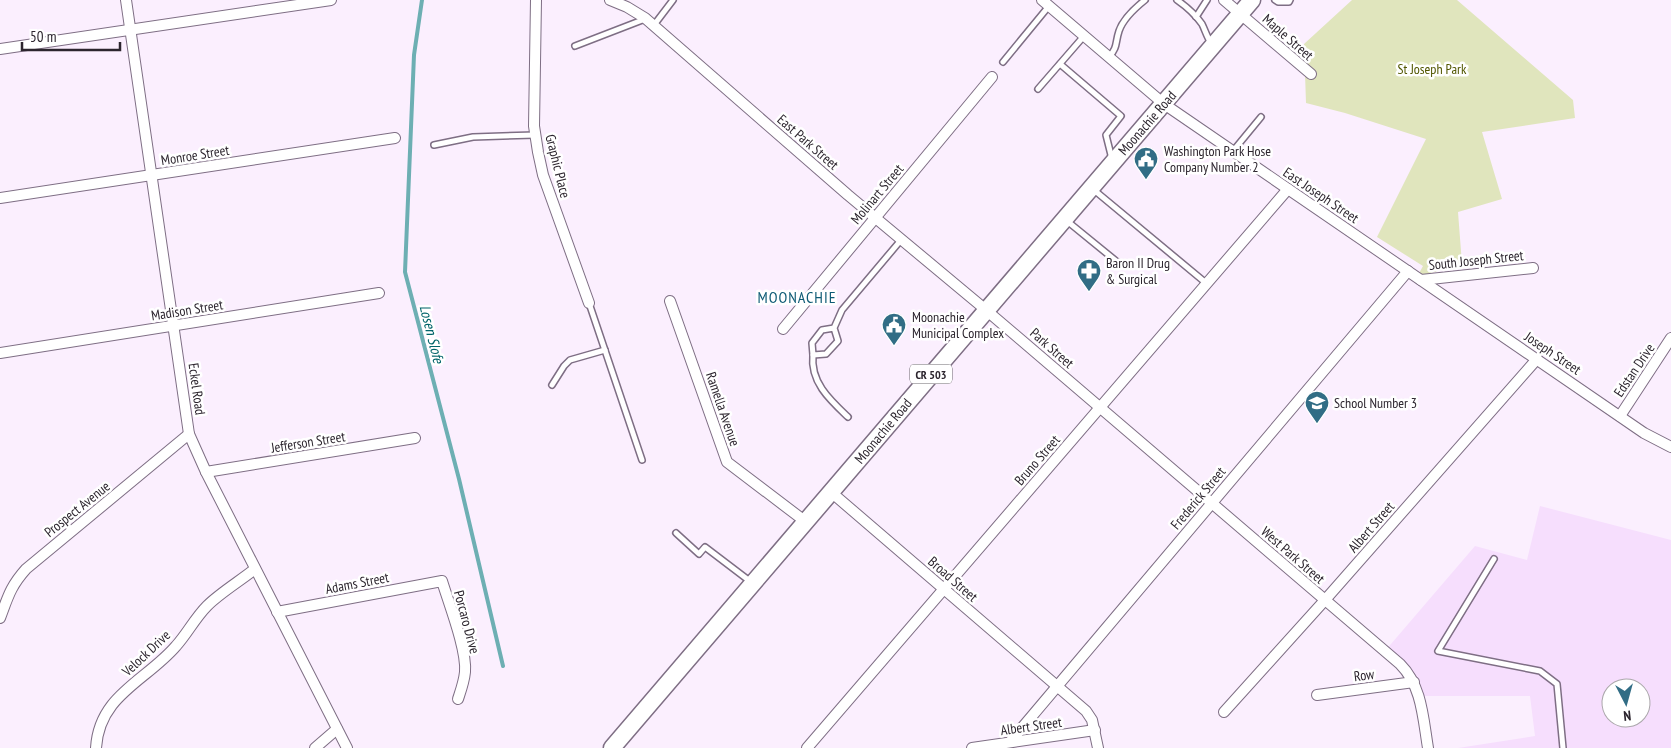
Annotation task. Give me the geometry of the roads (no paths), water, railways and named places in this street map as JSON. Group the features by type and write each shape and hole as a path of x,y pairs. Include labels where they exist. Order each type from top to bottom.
{"main road":[{"name":"Moonachie Road","path":"612,748 1252,0"}],"street":[{"name":"Eckel Road","path":"126,0 190,434 206,472 347,748"},
{"path":"0,49 331,0"},
{"name":"Graphic Place","path":"536,0 536,135 544,176 588,303"},
{"name":"East Park Street","path":"610,0 645,18 875,217 986,310"},
{"name":"Maple Street","path":"1224,0 1311,74"},
{"name":"East Joseph Street","path":"1046,3 1164,104 1421,280"},
{"name":"Molinart Street","path":"783,329 992,77"},
{"name":"Monroe Street","path":"0,198 395,138"},
{"name":"Bruno Street","path":"807,748 1288,189"},
{"name":"South Joseph Street","path":"1421,280 1533,268"},
{"name":"Frederick Street","path":"1010,742 1408,271"},
{"name":"Joseph Street","path":"1421,280 1620,416 1661,443 1671,447"},
{"name":"Madison Street","path":"0,353 379,293"},
{"name":"Ramella Avenue","path":"670,301 727,462 806,522"},
{"name":"Park Street","path":"986,310 1100,407"},
{"name":"Edstan Drive","path":"1620,416 1671,338"},
{"name":"Albert Street","path":"1224,712 1537,359"},
{"name":"West Park Street","path":"1100,407 1400,664 1414,682 1419,694 1428,748"},
{"name":"Prospect Avenue","path":"0,618 8,593 26,569 190,434"},
{"name":"Jefferson Street","path":"206,472 415,438"},
{"name":"Broad Street","path":"831,492 1086,711 1092,720 1098,748"},
{"name":"Velock Drive","path":"96,748 100,725 107,710 116,698 176,647 207,606 255,569"},
{"name":"Adams Street","path":"277,612 442,581"},
{"name":"Porcaro Drive","path":"442,581 464,656 465,671 458,699"},
{"name":"Row","path":"1317,695 1414,682"},
{"path":"315,748 337,729"},
{"name":"Albert Street","path":"972,748 1095,730"}],"lane":[{"path":"653,26 673,0"},
{"path":"1109,57 1116,50 1119,31 1144,0"},
{"path":"1178,0 1203,26 1206,36 1213,46"},
{"path":"1196,17 1208,0"},
{"path":"1275,0 1278,2 1288,2 1290,0"},
{"path":"1003,62 1046,3"},
{"path":"575,46 645,18"},
{"path":"1038,89 1084,36"},
{"path":"1060,64 1121,116 1106,135 1113,163"},
{"path":"1233,152 1261,117"},
{"path":"434,145 474,137 536,135"},
{"path":"1091,188 1206,284"},
{"path":"1065,219 1121,265"},
{"path":"813,355 826,354 838,341 834,328 842,310 902,239"},
{"path":"588,303 642,460"},
{"path":"834,328 822,330 812,343 812,366 815,377 829,399 848,416"},
{"path":"552,385 570,360 605,350"},
{"path":"676,533 699,554 705,547 753,584"},
{"path":"1494,559 1438,651 1540,671 1557,684 1562,748"}],"waterway":[{"name":"Losen Slofe","path":"422,0 414,55 405,272 459,479 503,666"}],"place":[{"name":"Washington Park Hose Company Number 2","path":"1146,180"},
{"name":"Baron II Drug & Surgical","path":"1089,292"},
{"name":"Moonachie Municipal Complex","path":"894,346"},
{"name":"School Number 3","path":"1317,424"}],"district":[{"name":"MOONACHIE","path":"797,297"}],"park label":[{"name":"St Joseph Park","path":"1432,69"}]}
